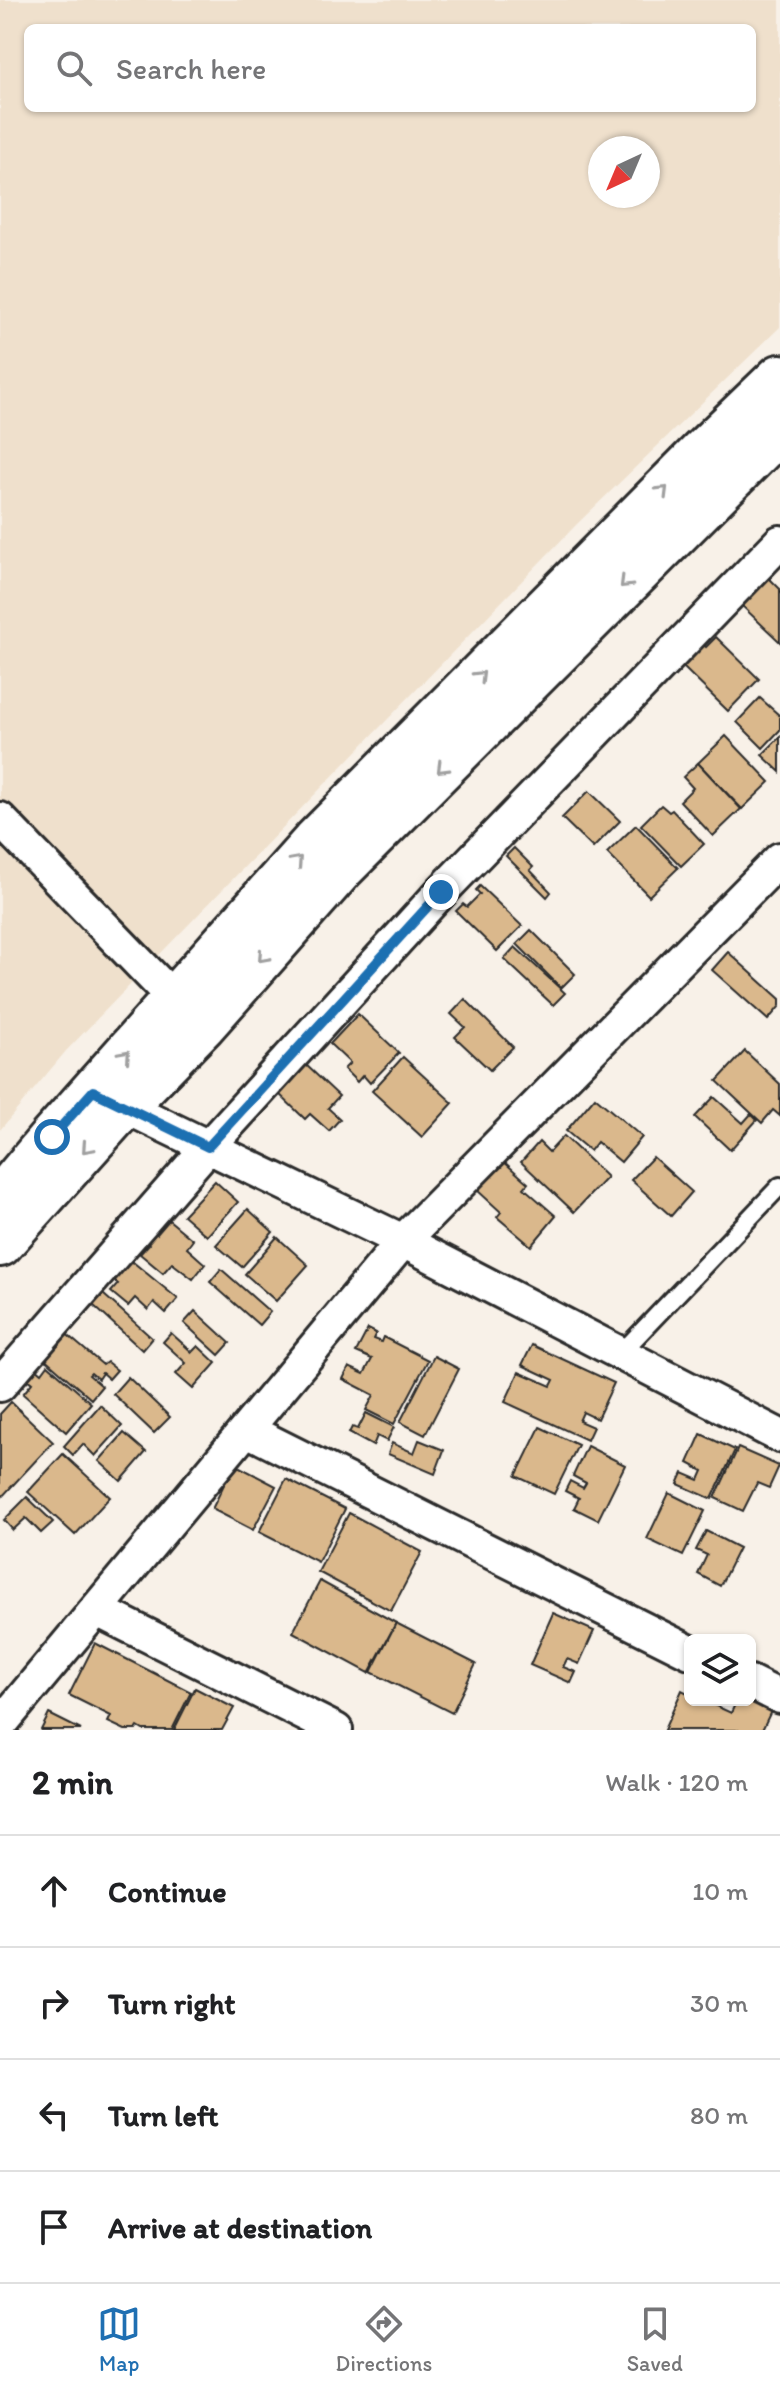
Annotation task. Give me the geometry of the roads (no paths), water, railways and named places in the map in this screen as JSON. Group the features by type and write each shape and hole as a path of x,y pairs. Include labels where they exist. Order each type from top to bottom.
{"street":[{"path":"0,1244 109,1099 174,999 315,841 780,377"},
{"path":"0,1199 109,1099 203,1025 343,867 780,430"},
{"path":"0,1385 208,1147 441,892 780,542"},
{"path":"0,819 174,999"},
{"path":"0,1725 403,1241 780,859"},
{"path":"109,1099 403,1241 780,1436"},
{"path":"247,1430 684,1649"},
{"path":"97,1610 336,1730"},
{"path":"756,1685 780,1697"}],"lane":[{"path":"620,1354 780,1186"}]}
